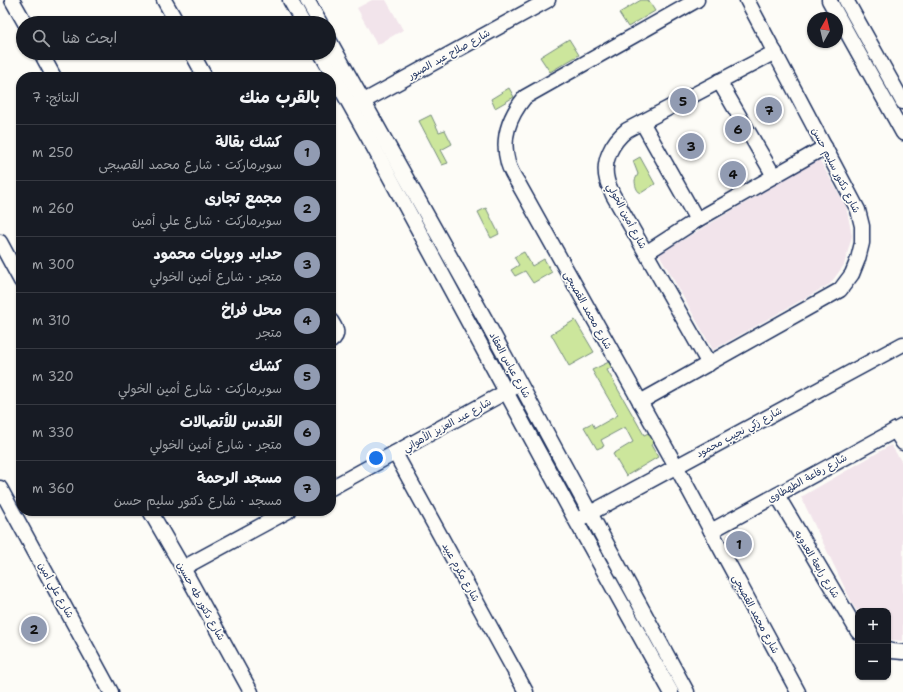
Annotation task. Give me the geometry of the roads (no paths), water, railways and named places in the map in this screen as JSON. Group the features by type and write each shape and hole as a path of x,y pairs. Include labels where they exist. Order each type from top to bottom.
{"street":[{"path":"14,0 22,16"},
{"path":"164,0 173,16"},
{"path":"290,0 300,16"},
{"path":"307,0 316,16"},
{"name":"شارع صلاح عبد الصبور","path":"357,105 548,0"},
{"name":"شارع محمد القصبجى","path":"697,0 525,97 516,108 510,119 505,145 508,165 676,466 798,692"},
{"name":"شارع دكتور سليم حسن","path":"640,402 840,290 852,274 858,259 862,243 862,226 858,210 747,0"},
{"path":"830,0 903,133"},
{"path":"846,0 903,102"},
{"name":"شارع أمين الخولي","path":"709,364 613,195 607,180 607,159 615,142 626,130 775,52"},
{"name":"شارع عباس العقاد","path":"336,56 357,105 506,392 671,692"},
{"path":"45,60 51,72"},
{"path":"196,60 202,72"},
{"name":"شارع عباس العقاد","path":"326,60 334,72"},
{"name":"شارع عباس العقاد","path":"336,75 357,105 464,282 521,384 687,692"},
{"path":"719,81 774,176"},
{"path":"642,122 697,220"},
{"path":"646,253 697,220 825,147"},
{"path":"0,242 16,272"},
{"name":"شارع زكي نجيب محمود","path":"576,521 903,344"},
{"name":"شارع عبد العزيز الأهواني","path":"336,485 521,384"},
{"path":"899,428 903,443"},
{"name":"شارع رفاعة الطهطاوى","path":"711,531 899,428"},
{"name":"شارع مكرم عبيد","path":"396,453 526,692"},
{"name":"شارع علي أمين","path":"0,488 111,692"},
{"name":"شارع رابعة العدويه","path":"776,495 855,627"},
{"name":"شارع دكتور طه حسين","path":"153,516 183,568 250,692"},
{"path":"183,568 279,516"},
{"path":"891,651 903,652"}],"place":[{"name":"كشك","path":"683,101"},
{"name":"مسجد الرحمة","path":"769,110"},
{"name":"القدس للأتصالات","path":"738,129"},
{"name":"حدايد وبويات محمود","path":"691,146"},
{"name":"محل فراخ","path":"733,174"},
{"name":"كشك بقالة","path":"739,544"},
{"name":"مجمع تجارى","path":"34,629"}]}
